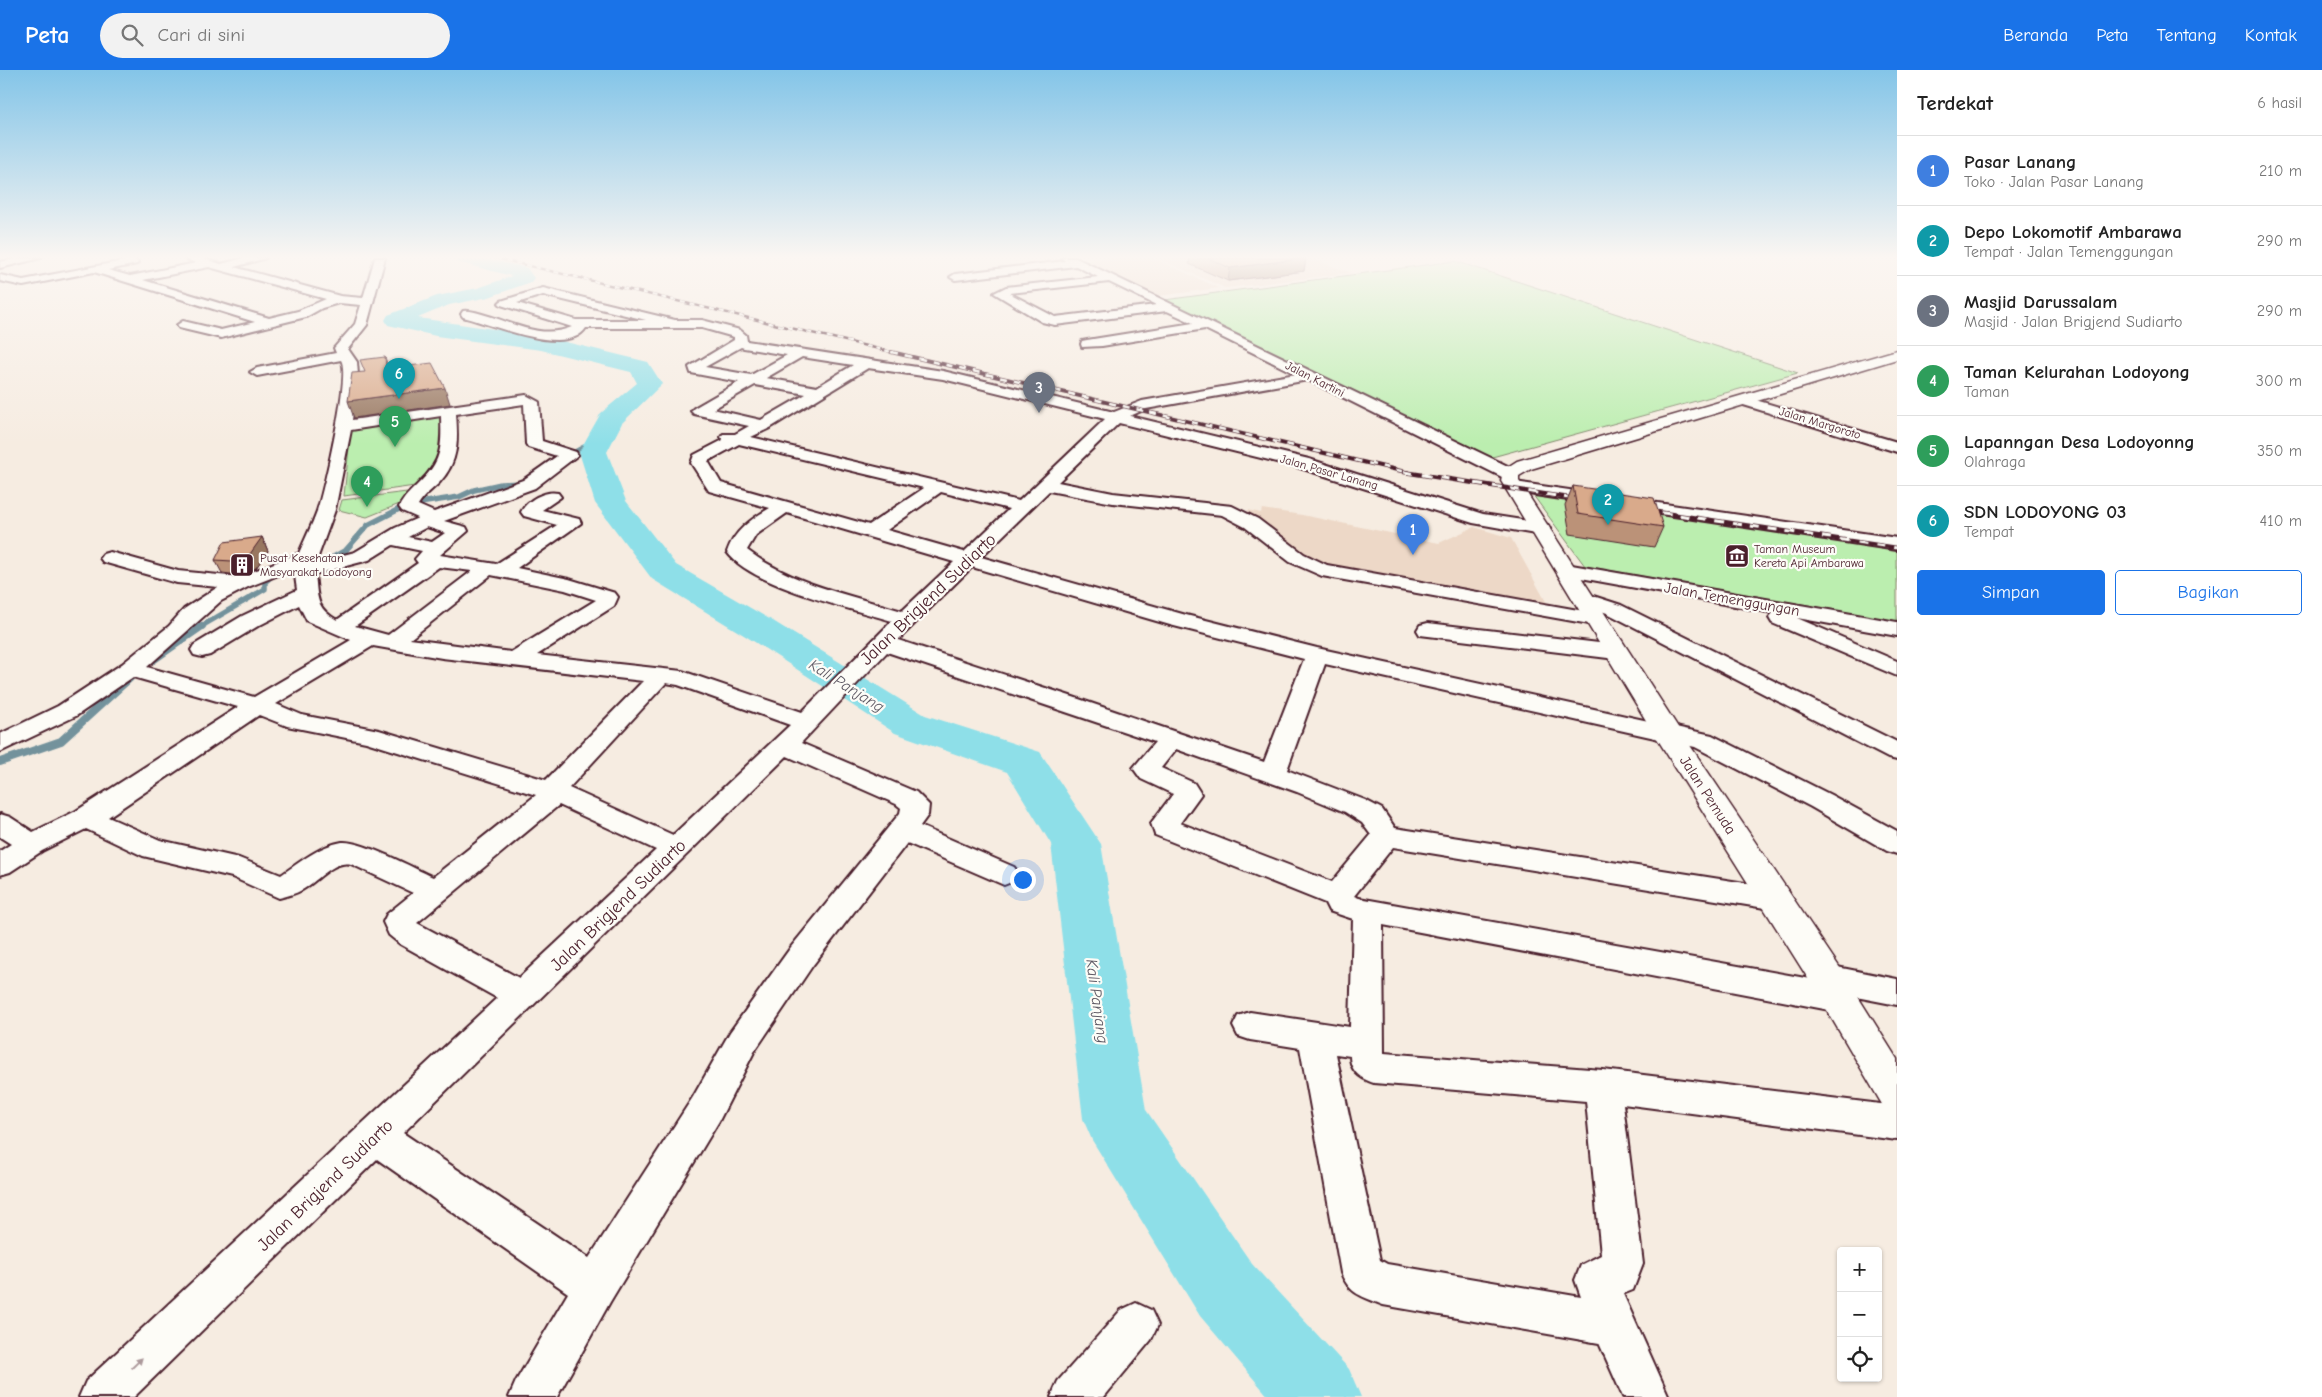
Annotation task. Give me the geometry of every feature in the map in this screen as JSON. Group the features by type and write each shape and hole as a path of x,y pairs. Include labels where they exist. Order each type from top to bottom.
{"main road":[{"path":"1515,485 1524,465 1843,372 1897,354"},
{"name":"Jalan Pemuda","path":"1515,485 1616,652 1833,988 1897,1094"}],"street":[{"path":"261,320 268,322"},
{"path":"183,324 221,334 277,320"},
{"path":"362,320 361,325 341,348 341,351 350,362 351,375 344,426 326,510 306,570 309,605 315,616 339,628 369,639 515,659 662,674 682,678 805,723 915,805 914,815 802,956 742,1042 706,1109 595,1286 532,1397"},
{"path":"487,320 512,330 561,337 568,336 587,325"},
{"path":"559,320 587,325 712,325 740,335 740,342 696,368 700,371 820,392"},
{"path":"659,320 675,324"},
{"path":"1050,320 1064,320"},
{"name":"Jalan Kartini","path":"1194,320 1256,348 1515,485 1897,544"},
{"path":"1087,344 1128,338 1138,334 1204,325"},
{"name":"Jalan Pasar Lanang","path":"740,342 943,375 1123,413 1303,463 1480,518 1541,529"},
{"path":"800,353 699,411 689,417 690,419 709,429 738,440 1021,507"},
{"path":"257,372 345,354"},
{"path":"866,363 738,440 700,459 699,463 713,484 719,488 1178,620 1317,655 1703,741 1821,801 1897,844"},
{"path":"289,366 298,379"},
{"path":"1123,413 1160,401 1308,376"},
{"path":"110,558 177,577 241,583 306,570 362,556 429,520 528,484 570,455 534,444 530,400 448,409 344,426"},
{"name":"Jalan Margoroto","path":"1742,400 1897,447"},
{"path":"339,628 435,554 459,531 429,520 409,503 440,472 448,459 450,445 448,409"},
{"path":"699,411 765,424"},
{"name":"Jalan Brigjend Sudiarto","path":"102,1397 677,848 805,723 906,619 1021,507 1123,413"},
{"path":"1046,485 1113,498 1226,510 1242,517 1308,564 1322,570 1590,609 1614,609 1897,752"},
{"path":"872,532 938,486"},
{"path":"482,500 532,508 552,497"},
{"path":"784,507 754,526 738,547 737,552 743,558 778,577 906,619"},
{"path":"393,642 494,569 572,523 530,512 532,508"},
{"path":"391,539 435,554 569,585 608,597 607,602 515,659"},
{"path":"202,650 250,621 306,570"},
{"name":"Jalan Temenggungan","path":"1566,570 1897,629"},
{"path":"0,744 67,711 130,669 178,631 202,606 241,583"},
{"path":"1742,601 1897,669"},
{"path":"1428,630 1616,652"},
{"path":"0,865 32,844 86,818 257,705 369,639"},
{"path":"877,649 1171,738 1272,774 1355,806 1372,816 1386,836 1776,899"},
{"path":"1272,774 1317,655"},
{"path":"130,669 257,705 296,721 370,735 411,746 551,791 677,848"},
{"path":"523,996 411,936 400,927 398,922 547,802 551,791 662,674"},
{"path":"1171,738 1146,768 1150,773 1185,789 1188,794 1165,823 1165,828 1337,896 1340,903 1368,911 1833,988 1897,992"},
{"path":"86,818 153,849 239,868 279,887 291,883 328,858 344,852 358,855 436,891"},
{"path":"0,824 32,844"},
{"path":"902,829 1004,874"},
{"path":"1337,896 1386,836"},
{"path":"1368,911 1367,1060 1374,1068 1603,1086 1897,1123"},
{"path":"1250,1026 1367,1044"},
{"path":"1315,1036 1362,1273 1383,1284 1613,1324"},
{"path":"1603,1086 1622,1264 1618,1275 1600,1276 1596,1280 1613,1324 1646,1397"},
{"path":"376,1136 595,1286"},
{"path":"1074,1397 1136,1325"}],"shaded area":[{"path":"1262,509 1302,515 1439,543 1474,527 1511,538 1550,609 1323,566 1248,512 1248,510 1261,513"}],"green space":[{"path":"1196,320 1635,320 1798,373 1485,459"},
{"path":"444,412 439,466 422,485 344,496 351,428"},
{"path":"415,491 402,503 367,517 339,510 342,500"},
{"name":"Taman Museum Kereta Api Ambarawa","path":"1530,491 1897,546 1897,621 1585,566"}],"building":[{"path":"385,357 386,369 432,363 445,388 348,401 352,373 365,372 360,360"},
{"path":"1573,486 1654,498 1663,527 1578,514"},
{"path":"262,537 250,554 232,561 215,560 224,542"}],"waterway":[{"name":"Kali Panjang","path":"396,320 436,329 541,343 640,367 650,384 610,419 593,452 611,503 664,572 760,629 910,724 1024,762 1076,844 1115,1119 1226,1290 1321,1397"},
{"path":"567,456 585,446 598,443"},
{"path":"330,559 346,550 368,525 407,505 459,497 474,490 501,484 521,483"},
{"path":"200,627 265,589 265,582 273,575"},
{"path":"153,660 202,626"},
{"path":"0,762 61,741 130,678"}],"railway":[{"path":"757,320 896,353"},
{"path":"891,352 1409,473"},
{"path":"1404,472 1409,473"},
{"path":"1409,473 1582,500"},
{"path":"1644,510 1897,548"}],"place":[{"name":"SDN LODOYONG 03","path":"399,399"},
{"name":"Masjid Darussalam","path":"1039,413"},
{"name":"Lapanngan Desa Lodoyonng","path":"395,447"},
{"name":"Taman Kelurahan Lodoyong","path":"367,507"},
{"name":"Depo Lokomotif Ambarawa","path":"1608,525"},
{"name":"Pasar Lanang","path":"1413,555"},
{"name":"Taman Museum Kereta Api Ambarawa","path":"1737,556"},
{"name":"Pusat Kesehatan Masyarakat Lodoyong","path":"242,565"}]}
